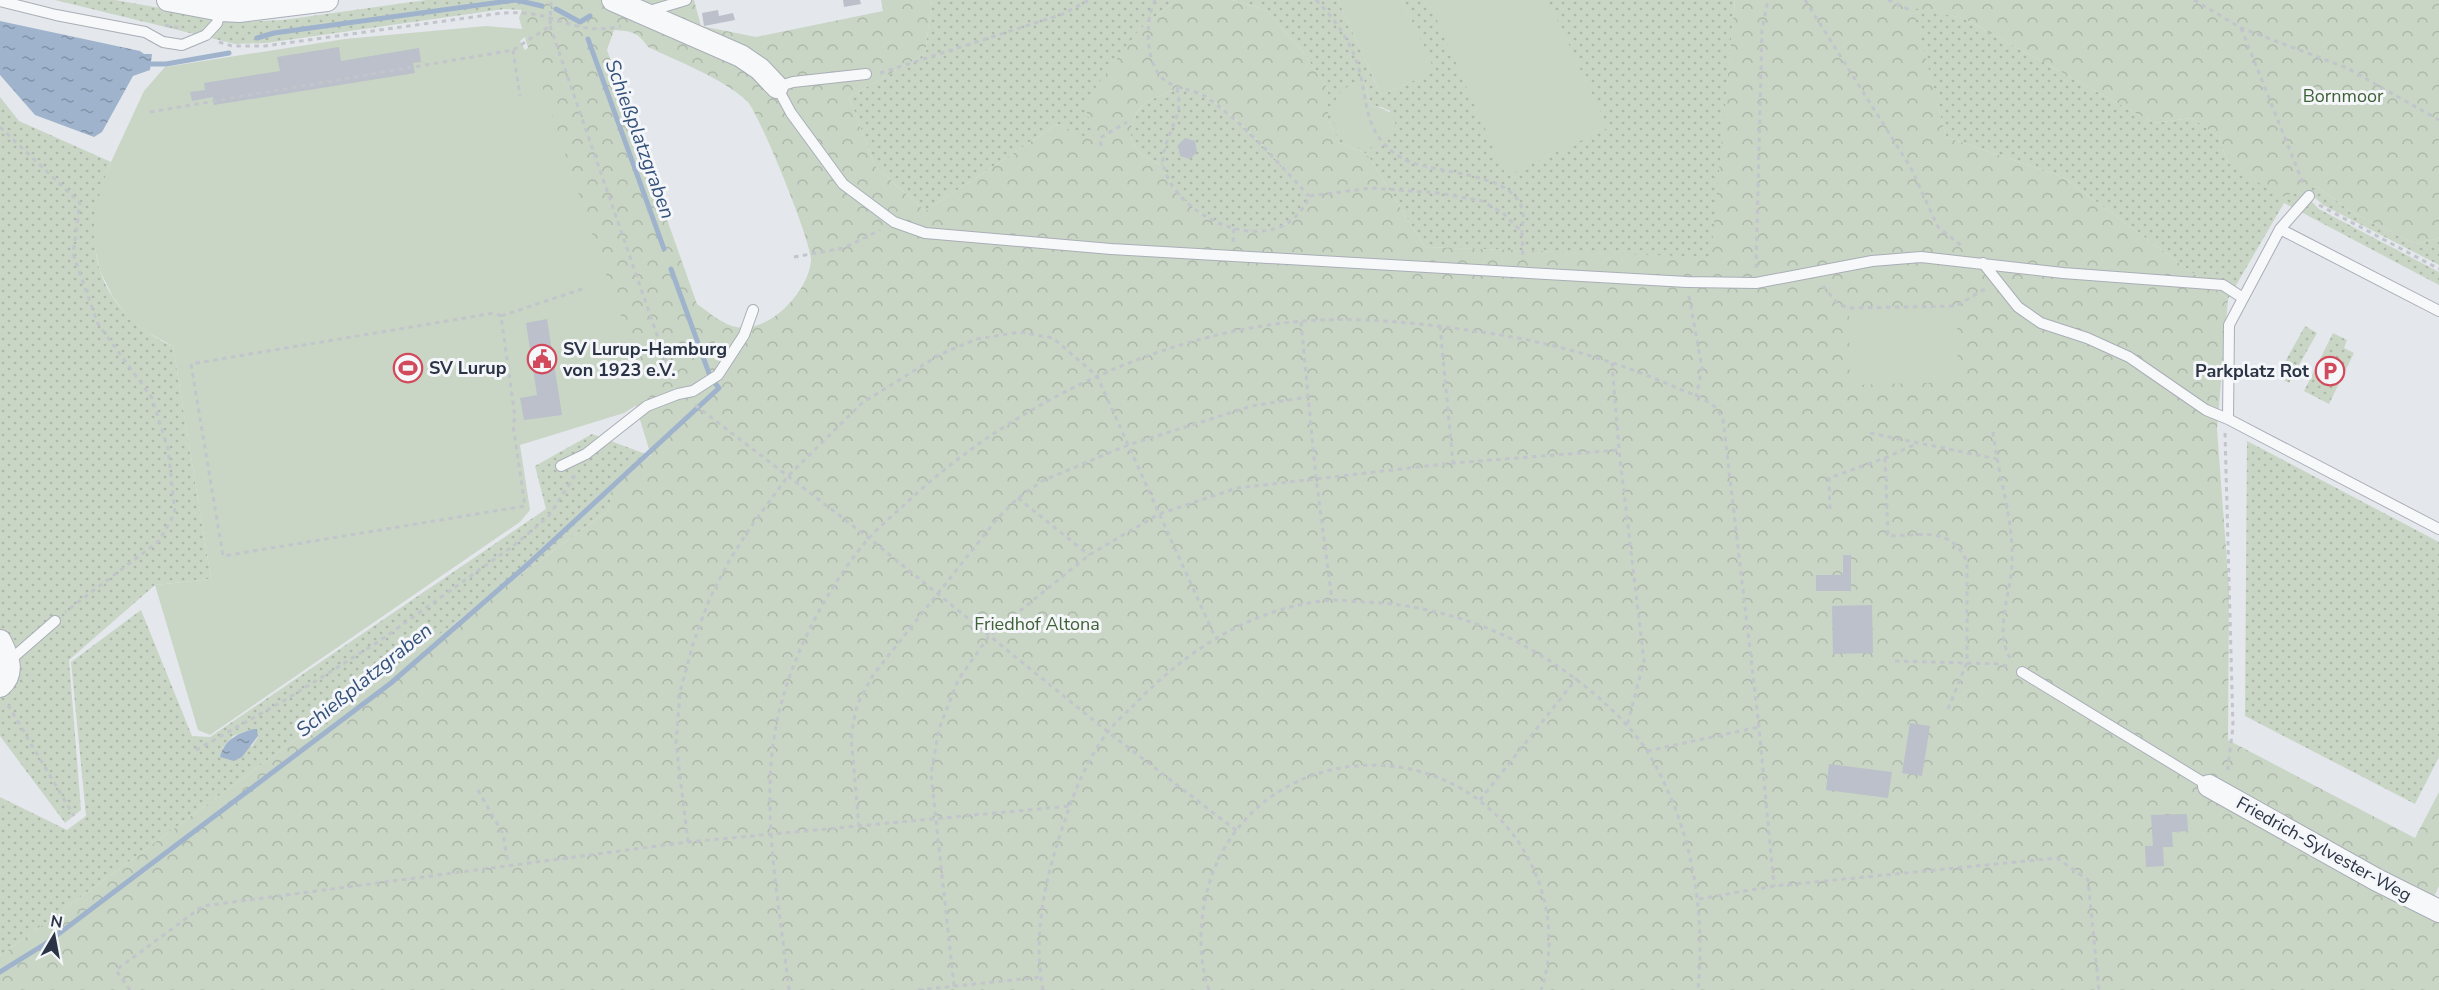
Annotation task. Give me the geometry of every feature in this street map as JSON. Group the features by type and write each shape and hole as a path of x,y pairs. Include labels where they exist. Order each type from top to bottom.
{"street":[{"path":"168,0 221,10 254,10 327,0"},
{"path":"613,0 636,18 741,56 760,69 777,87"},
{"path":"2,692 10,672 4,651"},
{"name":"Friedrich-Sylvester-Weg","path":"2217,790 2377,880 2439,910"}],"lane":[{"path":"636,18 686,0"},
{"path":"0,1 56,15 145,32 170,44 182,45 201,38 217,23 221,10"},
{"path":"866,74 793,82 777,87 791,113 843,184 894,222 925,233 959,238 1521,274 1687,282 1756,283 1872,261 1921,257 2063,273 2223,285 2243,298"},
{"path":"2228,419 2229,325 2280,229 2309,196"},
{"path":"2280,229 2439,311"},
{"path":"1983,263 2018,306 2041,323 2087,338 2129,357 2206,410 2228,419 2439,530"},
{"path":"561,466 586,454 647,406 693,391 718,375 740,342 753,310"},
{"path":"4,651 55,621"},
{"path":"2022,672 2217,790"}],"path":[{"path":"551,0 550,26 633,271 678,394 869,538 1108,732 1238,831"},
{"path":"866,74 876,74 916,63 1063,14 1089,0"},
{"path":"1155,0 1150,9 1151,54 1155,68 1164,80 1177,88 1195,91 1208,98 1251,134 1309,196"},
{"path":"1316,0 1339,27 1354,56 1362,80 1371,127 1383,143 1400,157 1420,166 1496,183 1514,196 1523,212 1524,249 1521,274"},
{"path":"1756,283 1762,30 1768,0"},
{"path":"1805,0 1911,168 1938,227 1983,263"},
{"path":"1888,0 1910,10"},
{"path":"2194,0 2241,28 2347,69 2439,120"},
{"path":"164,25 232,46 265,46 502,13 525,13 550,18 573,27 592,28 610,28 636,18"},
{"path":"150,112 513,50 550,26"},
{"path":"2241,28 2295,167 2309,196 2321,207 2439,269"},
{"path":"513,50 520,96"},
{"path":"1177,88 1179,105 1162,165 1170,183 1185,202 1219,225 1252,231 1275,228 1296,218 1309,196"},
{"path":"1101,146 1100,138 1128,122"},
{"path":"0,127 80,203 73,254 94,314 98,324 152,398 168,449 175,513 159,542 55,621"},
{"path":"1309,196 1372,188 1438,193 1482,201 1503,213 1522,232"},
{"path":"794,257 844,248 894,222"},
{"path":"1233,248 1234,228"},
{"path":"1818,273 1823,286 1838,304 1849,308 1956,306 1996,281"},
{"path":"1687,282 1702,368 1696,397"},
{"path":"501,316 525,506 223,556 191,363 494,313 501,316 585,288"},
{"path":"789,990 772,834 770,797 772,749 780,706 795,664 821,607 869,538 937,474 981,440 1097,376 1155,354 1227,333 1301,321 1371,319 1440,326 1531,340 1612,362 1714,406 1723,419 1759,727 1774,886"},
{"path":"1301,321 1307,397 1332,600"},
{"path":"1440,326 1453,463"},
{"path":"688,842 676,743 680,692 693,644 709,600 729,561 788,476 862,403 941,354 977,339 1019,332 1053,338 1097,376 1215,637"},
{"path":"1612,362 1619,450 1644,662 1627,726"},
{"path":"860,827 851,735 857,705 873,675 997,519 1017,498 1042,481 1128,445 1252,406 1307,397"},
{"path":"2217,790 2233,727 2224,437 2228,419"},
{"path":"1993,432 2012,536 2012,566 2003,633 2007,653 2022,672"},
{"path":"1870,433 1997,459"},
{"path":"1830,509 1829,478 1886,458 1917,443"},
{"path":"954,986 931,774 939,729 958,680 989,636 1089,555 1159,514 1237,488 1453,463 1619,450"},
{"path":"196,750 285,700 378,642 513,546 548,517 565,495 586,454"},
{"path":"1886,458 1888,536 1935,535 1949,539 1961,548 1967,562 1967,663 1948,709"},
{"path":"1017,498 1089,555"},
{"path":"1043,990 1040,931 1043,894 1070,806 1089,762 1108,732 1157,680 1215,637 1273,612 1332,600 1393,603 1455,615 1520,641 1577,678 1627,726 1647,751 1682,822 1699,899 1701,962 1698,990"},
{"path":"1895,661 2000,664 2022,672"},
{"path":"1480,800 1577,678"},
{"path":"2,692 74,816"},
{"path":"1647,751 1759,727"},
{"path":"1209,990 1202,959 1202,913 1214,870 1238,831 1261,807 1289,787 1310,777 1350,766 1376,764 1422,771 1443,778 1480,800 1514,834 1531,863 1543,895 1549,940 1547,963 1540,990"},
{"path":"478,790 503,834 508,864"},
{"path":"130,990 116,970 203,906 688,842 1070,806"},
{"path":"1699,899 1774,886 2057,858 2088,880 2099,990"},
{"path":"918,990 1041,977"}],"green space":[{"path":"55,0 115,0 239,22 283,20 426,0 525,0 522,10 504,9 266,43 235,44"},
{"name":"Friedhof Altona","path":"525,0 694,0 701,26 756,37 883,11 881,0 932,0 925,54 849,97 875,166 925,211 1058,124 1096,142 1084,103 1138,31 1176,0 1232,0 1266,10 1303,52 1328,89 1328,121 1340,143 1367,154 1425,247 1711,257 1735,0 2439,0 2439,238 2415,244 2355,214 2316,186 2281,197 2228,163 2219,137 2192,118 2154,123 1963,18 1913,8 1946,137 2063,177 2228,299 2217,429 2229,589 2228,740 2415,838 2439,792 2439,886 2425,917 2439,923 2439,990 0,990 0,956 609,510 612,485 651,456 519,18","holes":["614,30 634,33 648,47 725,85 747,101 753,111 795,207 804,231 811,261 808,273 794,299 771,319 745,328 732,326 697,304 607,50","1177,88 1208,98 1235,119 1274,157 1309,196 1297,217 1284,225 1272,228 1235,229 1212,221 1183,199 1169,180 1162,165 1140,152 1131,137 1133,120 1141,107"]},
{"path":"932,0 1176,0 1138,31 1096,143 1058,124 925,211 875,166 849,97 925,54"},
{"path":"1232,0 1338,0 1381,95 1434,71 1402,0 1735,0 1712,258 1425,247 1367,154 1340,143 1328,121 1328,89 1303,52 1266,10","holes":["1364,80 1371,106 1390,111 1370,147 1362,148 1350,144"]},
{"path":"1338,0 1402,0 1435,71 1381,95"},
{"path":"1428,0 1548,0 1608,128 1506,176"},
{"path":"1912,7 1963,18 2154,123 2192,118 2219,137 2228,163 2316,186 2355,214 2415,244 2439,238 2439,265 2323,205 2311,194 2308,198 2319,209 2439,272 2439,285 2284,203 2228,299 2063,177 1946,137"},
{"name":"SV Lurup","path":"486,26 523,29 526,36 520,41 525,50 529,47 650,397 624,413 520,445 530,510 520,522 210,735 198,730 155,585 211,579 173,346 146,332 127,316 113,297 100,271 94,244 94,222 101,188 111,162 144,91 165,67 345,39"},
{"path":"1364,80 1371,106 1386,110 1394,119 1395,125 1390,136 1383,142 1368,148 1355,147 1343,139 1336,127 1333,113 1336,100 1346,88"},
{"path":"1177,88 1208,98 1235,119 1274,157 1309,196 1297,217 1284,225 1273,228 1236,229 1212,221 1183,199 1169,180 1162,165 1140,152 1131,137 1134,120 1143,105"},
{"path":"0,97 19,121 111,162 97,213 95,244 97,261 102,277 119,306 144,330 173,346 211,579 155,585 69,660 81,810 65,823 0,736"},
{"path":"1957,310 1958,382 1850,385 1849,313"},
{"path":"2305,326 2317,333 2289,383 2277,376"},
{"path":"2333,333 2347,340 2344,348 2354,353 2329,404 2304,391"},
{"path":"592,434 651,456 612,485 609,510 0,956 0,797 67,830 86,816 71,662 141,610 192,736 210,737 546,509 535,466","holes":["257,729 258,737 252,746 222,749 233,736"]},
{"path":"2247,441 2439,542 2439,757 2415,804 2245,716"}],"water":[{"path":"0,21 152,54 150,70 133,76 102,132 94,137 35,115 0,75"},
{"path":"257,729 258,736 242,757 234,761 220,757 232,738"}],"building":[{"path":"843,0 860,0 861,4 844,7"},
{"path":"718,10 719,16 733,13 735,20 704,26 702,13"},
{"path":"339,47 341,61 419,48 421,62 413,63 415,73 214,105 213,97 192,101 190,92 205,90 204,83 280,71 277,57"},
{"path":"1185,138 1195,141 1197,152 1190,159 1180,156 1178,145"},
{"name":"SV Lurup-Hamburg von 1923 e.V.","path":"547,319 562,415 524,420 520,398 537,395 526,323"},
{"path":"1843,555 1851,555 1851,591 1816,591 1816,575 1843,575"},
{"path":"1872,605 1873,653 1833,654 1832,606"},
{"path":"1910,723 1930,726 1922,776 1902,773"},
{"path":"1829,764 1892,772 1888,798 1826,790"},
{"path":"2187,814 2188,831 2172,832 2173,847 2163,847 2164,866 2146,867 2145,846 2153,846 2151,815"}],"waterway":[{"path":"257,38 274,33 516,0 542,6"},
{"path":"556,9 580,22 590,16"},
{"name":"Schießplatzgraben","path":"588,39 664,249"},
{"path":"145,64 166,64 229,53"},
{"name":"Schießplatzgraben","path":"671,269 710,376"},
{"name":"Schießplatzgraben","path":"0,972 45,944 391,683 527,565 719,388 714,382"}],"place":[{"name":"SV Lurup-Hamburg von 1923 e.V.","path":"542,359"},
{"name":"SV Lurup","path":"408,368"},
{"name":"Parkplatz Rot","path":"2330,371"}],"park label":[{"name":"Bornmoor","path":"2343,96"}]}
